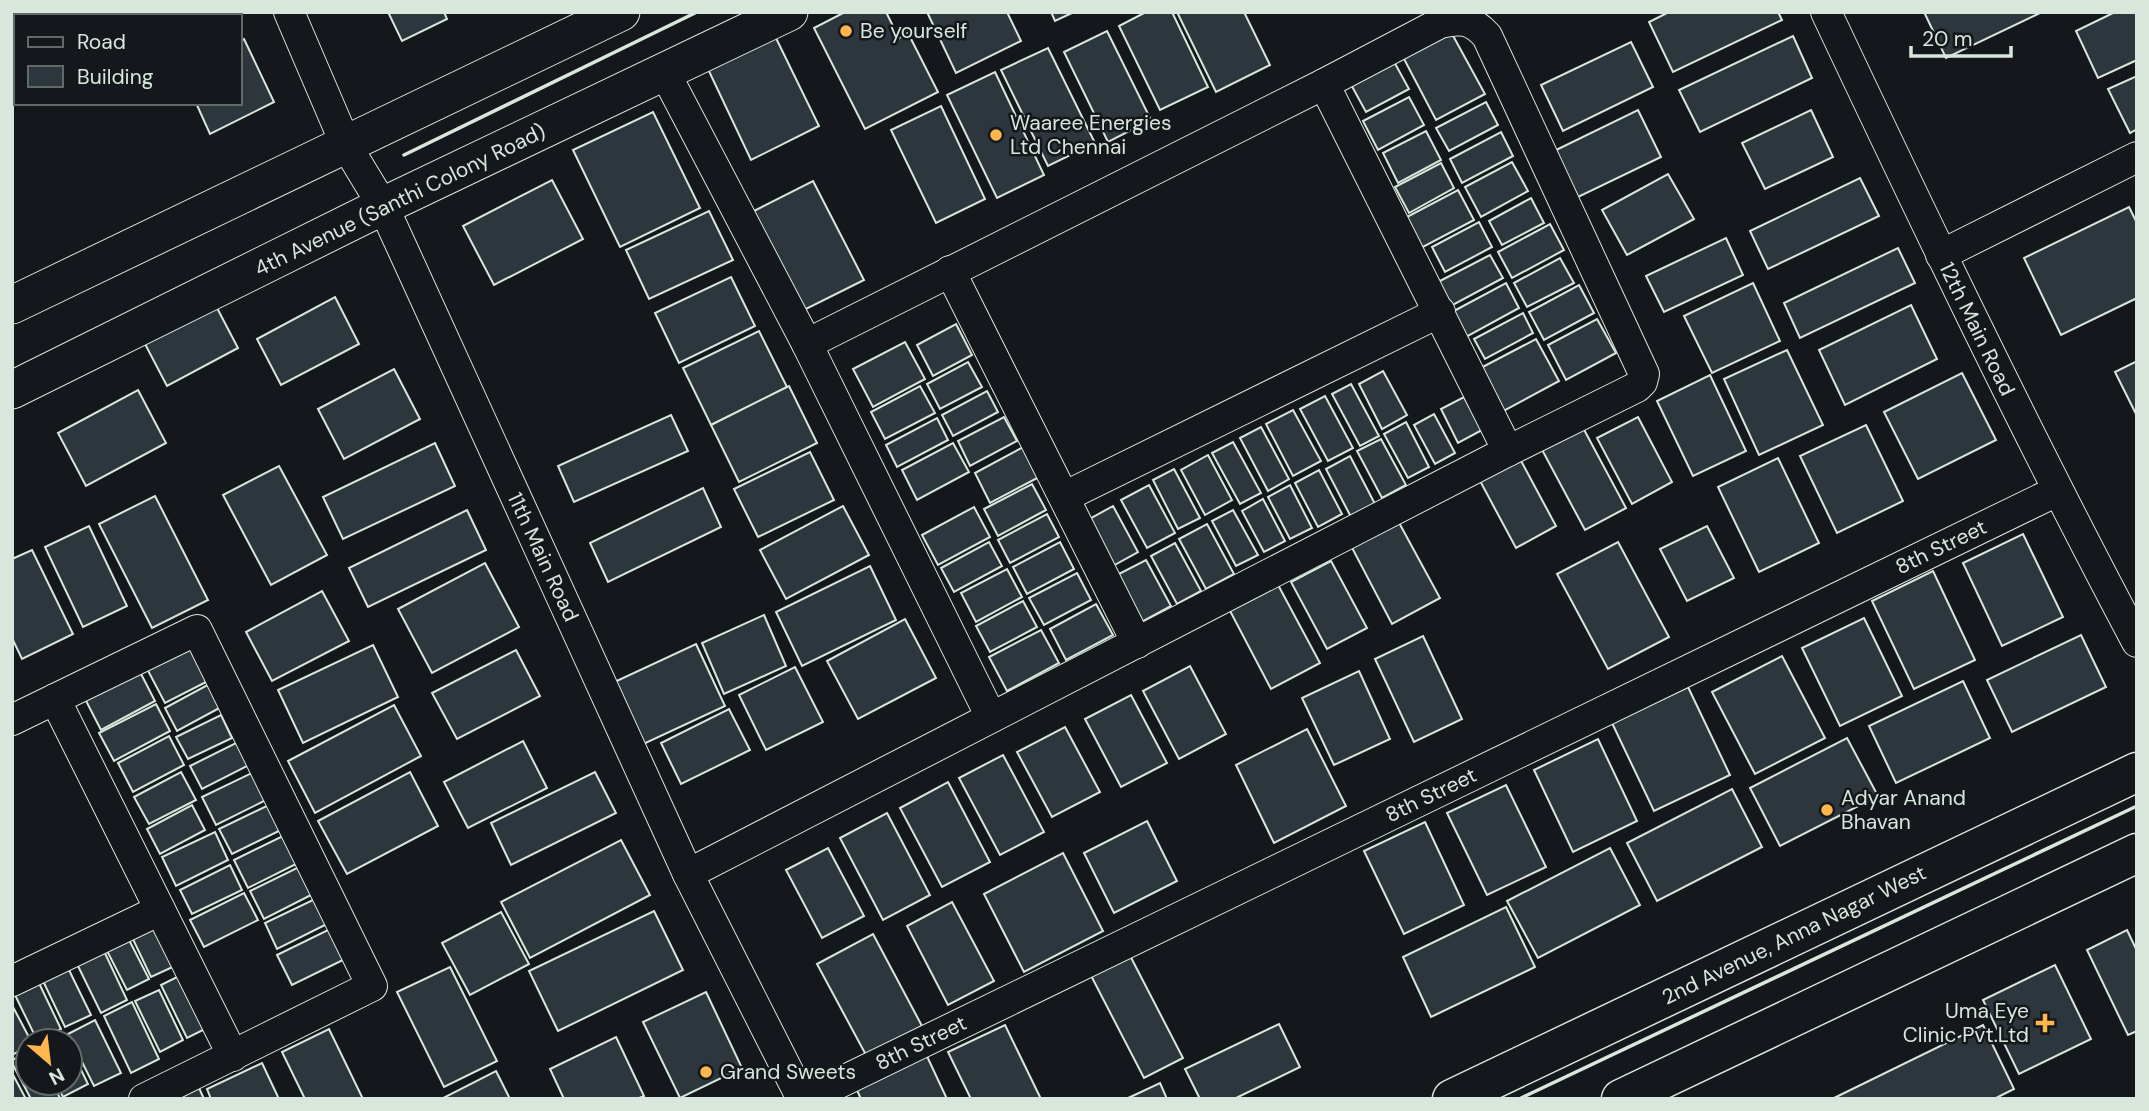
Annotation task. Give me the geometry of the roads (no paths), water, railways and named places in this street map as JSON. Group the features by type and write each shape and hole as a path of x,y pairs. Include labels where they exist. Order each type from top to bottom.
{"main road":[{"name":"2nd Avenue, Anna Nagar West","path":"1452,1099 2137,772"},
{"path":"1621,1099 2137,853"}],"street":[{"name":"11th Main Road","path":"289,12 346,145 383,206 688,874 804,1099"},
{"path":"12,305 621,12"},
{"name":"4th Avenue (Santhi Colony Road)","path":"12,390 383,206 789,12"},
{"name":"12th Main Road","path":"1826,12 2057,491 2137,642"},
{"path":"688,874 1508,450 1636,387 1642,382 1644,374 1487,36 1470,23 1457,19 1440,23 807,344"},
{"path":"665,73 807,344 991,717"},
{"path":"1324,84 1508,450"},
{"path":"1941,255 2137,157"},
{"path":"950,271 1137,643"},
{"path":"1064,497 1440,312"},
{"name":"8th Street","path":"804,1099 2057,491"},
{"path":"12,720 197,630 372,986 144,1099"},
{"path":"55,699 233,1056"},
{"path":"12,981 160,910"}],"place":[{"name":"Be yourself","path":"846,31"},
{"name":"Waaree Energies Ltd Chennai","path":"996,135"},
{"name":"Adyar Anand Bhavan","path":"1827,810"},
{"name":"Uma Eye Clinic Pvt.Ltd","path":"2045,1023"},
{"name":"Grand Sweets","path":"706,1072"}]}
